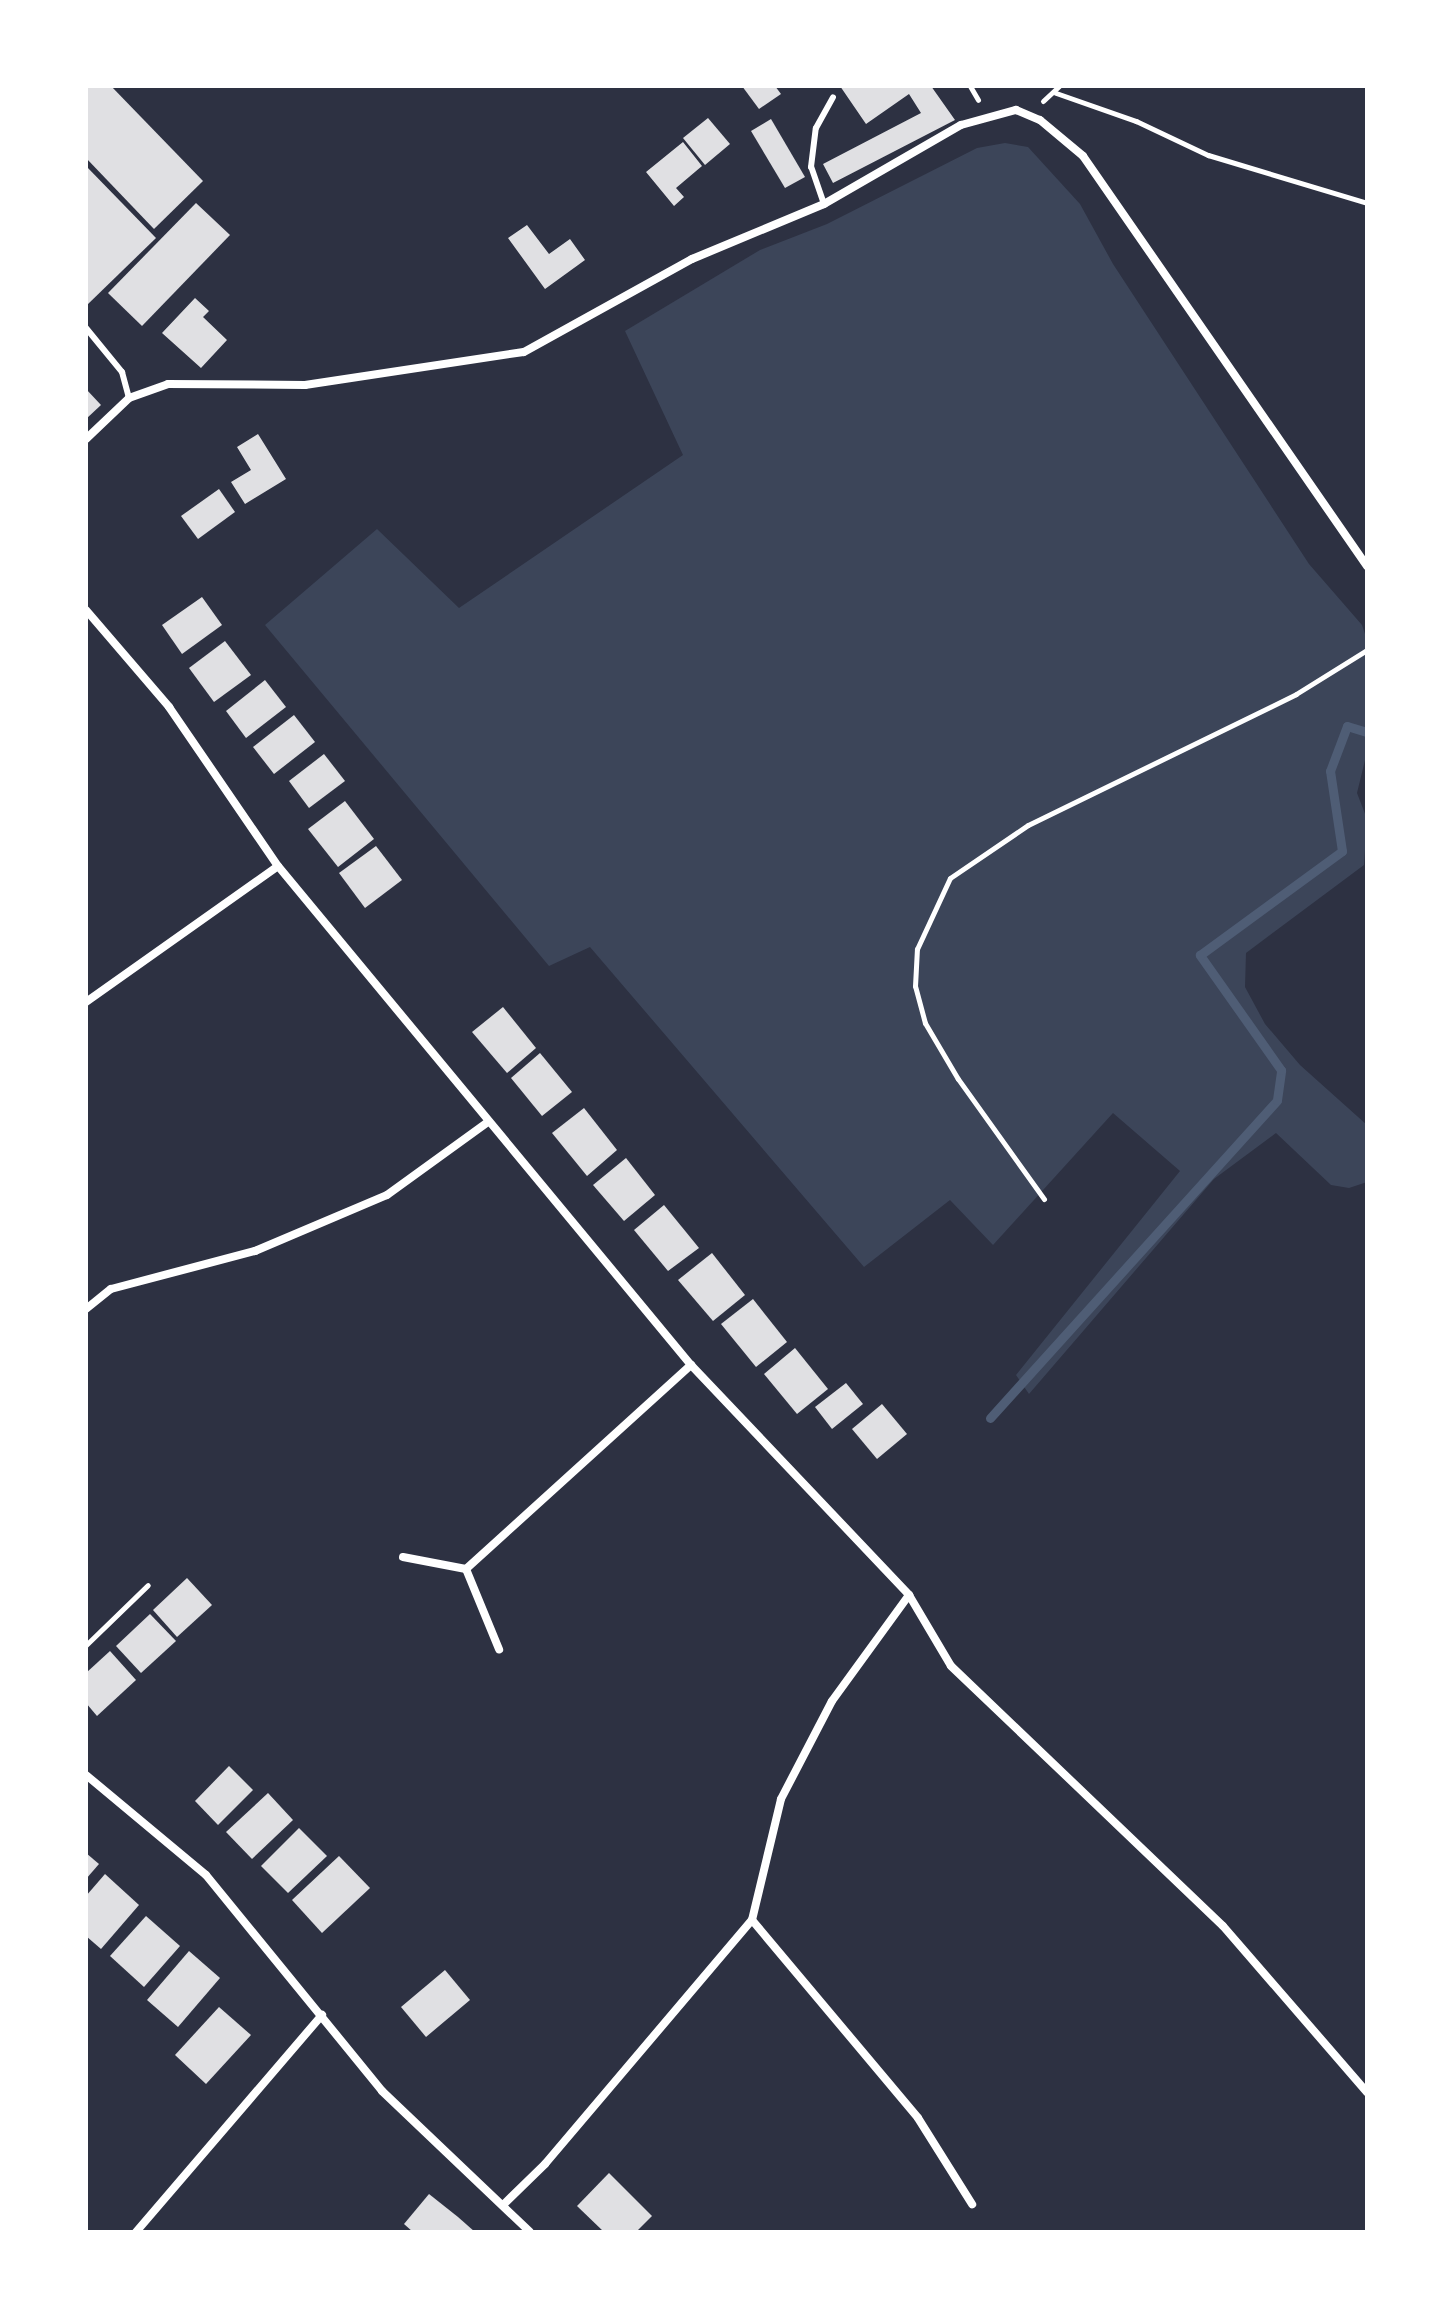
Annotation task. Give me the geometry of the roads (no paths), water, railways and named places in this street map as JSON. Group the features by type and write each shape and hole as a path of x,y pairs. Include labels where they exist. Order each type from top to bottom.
{"street":[{"path":"86,439 129,398 168,384 305,385 524,352 692,259 824,204 961,125 1016,110 1040,120 1083,156 1367,566"},
{"path":"86,610 169,707 278,866 691,1365 909,1595 951,1666 1223,1926 1367,2092"},
{"path":"86,1002 278,866"},
{"path":"86,1309 111,1289 255,1251 387,1195 488,1122"},
{"path":"466,1569 691,1365"},
{"path":"403,1557 466,1569"},
{"path":"466,1569 499,1649"},
{"path":"503,2205 545,2164 752,1920 781,1799 832,1701 909,1595"},
{"path":"86,1775 206,1875 382,2091 530,2232"},
{"path":"752,1920 918,2118 972,2204"},
{"path":"136,2232 322,2015"}],"lane":[{"path":"824,204 811,167 816,128 833,97"},
{"path":"86,328 122,372 129,398"}],"waterway":[{"path":"990,1418 1277,1100 1281,1070 1200,955 1342,851 1330,771 1347,726 1367,732"}]}
